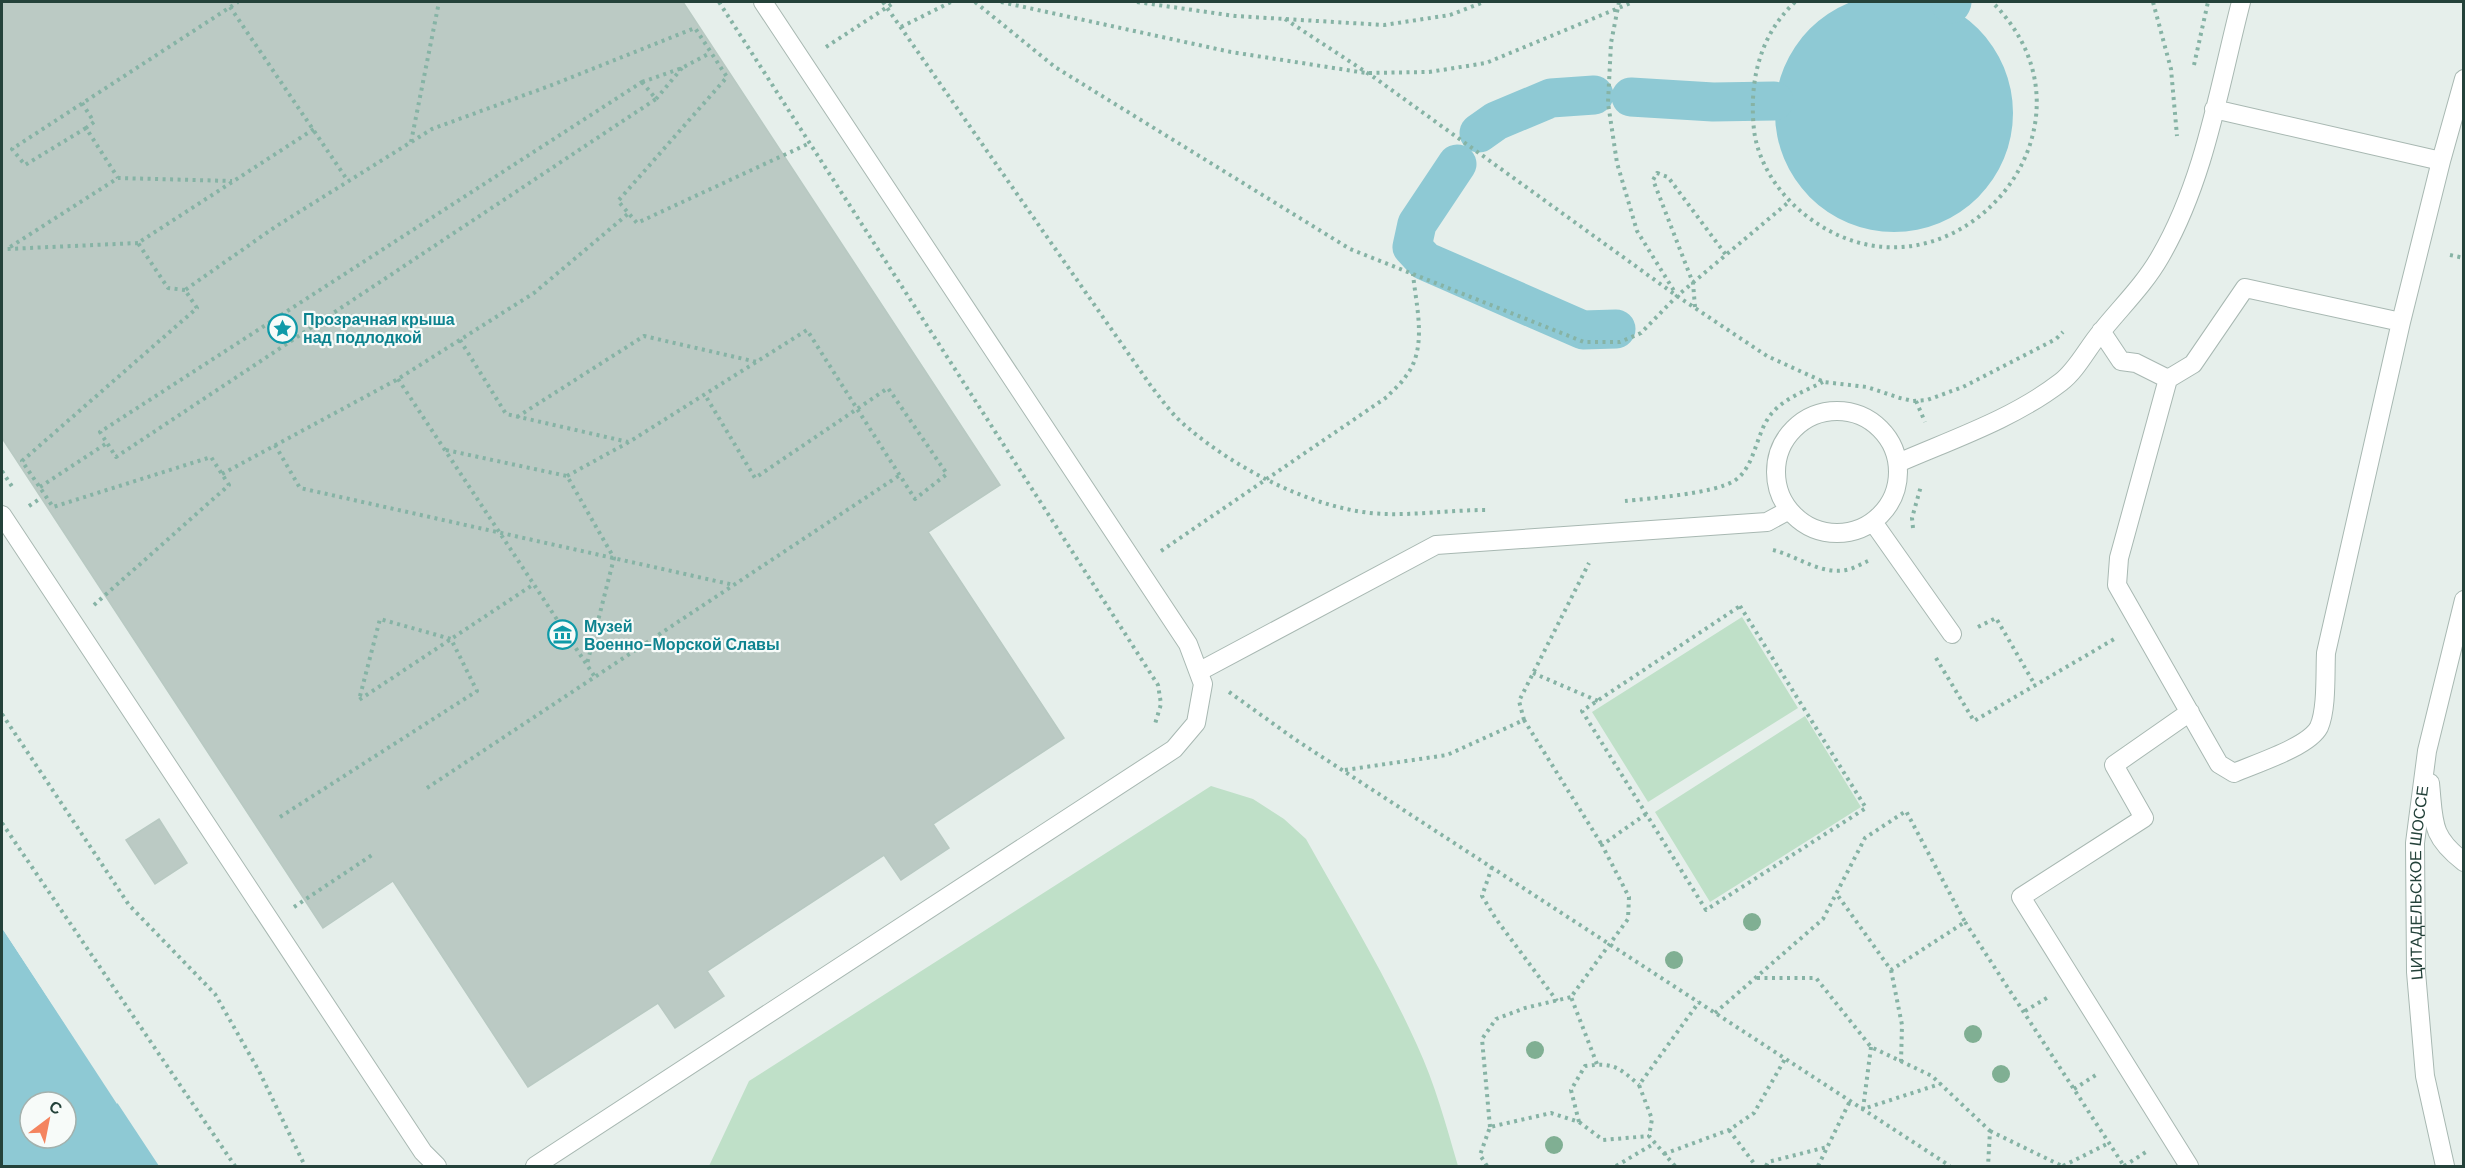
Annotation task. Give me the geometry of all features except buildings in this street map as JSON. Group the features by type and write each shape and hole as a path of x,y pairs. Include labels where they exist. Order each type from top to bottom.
{"street":[{"path":"535,1167 1174,748 1196,723 1203,684 1188,644 763,2"},
{"path":"1898,463 2013,413 2063,381 2101,331 2134,296 2159,259 2180,221 2196,175 2241,2"},
{"path":"2401,322 2245,288 2193,364 2168,379 2119,558 2117,585 2219,764 2234,773 2293,747 2311,736 2319,727 2323,704 2326,653 2401,322 2463,80"},
{"path":"2214,109 2441,161"},
{"path":"2101,331 2121,361 2136,363 2168,379"},
{"path":"1842,411 1862,416 1879,427 1891,444 1898,463 1898,479 1894,495 1886,509 1873,522 1857,530 1838,534 1819,531 1802,523 1789,510 1779,492 1775,472 1779,453 1788,434 1803,421 1822,413 1842,411"},
{"path":"1200,671 1436,544 1767,522 1789,510"},
{"path":"2,515 423,1152 437,1167"},
{"path":"1873,522 1952,634"},
{"name":"ЦИТАДЕЛЬСКОЕ ШОССЕ","path":"2445,1167 2425,1076 2416,972 2415,843 2427,751 2463,600"},
{"path":"2189,1167 2021,897 2144,818 2114,765 2190,712"},
{"path":"2427,751 2435,831 2444,844 2463,862"}],"path":[{"path":"82,103 94,122 25,165 12,148 238,2"},
{"path":"411,142 440,2"},
{"path":"719,2 1158,685 1161,704 1154,731"},
{"path":"883,2 1150,386 1185,426 1230,461 1265,480 1332,505 1384,514 1490,510"},
{"path":"803,62 895,2"},
{"path":"901,27 951,2"},
{"path":"975,2 1054,67 1350,249 1584,342 1620,342 1641,333 1677,296 1790,201"},
{"path":"1001,2 1231,52 1366,73 1429,72 1486,63 1633,2"},
{"path":"1137,2 1235,16 1384,25 1450,15 1484,2"},
{"path":"1619,2 1611,44 1608,103 1617,163 1637,231 1677,296"},
{"path":"1795,2 1769,34 1758,58 1752,112 1755,138 1764,163 1778,187 1816,224 1841,236 1866,244 1896,246 1925,243 1952,234 1978,219 1999,200 2017,176 2029,150 2036,122 2036,93 2031,64 2020,38 2005,15 1992,2"},
{"path":"2152,2 2171,69 2177,140 2182,117"},
{"path":"2193,71 2208,2"},
{"path":"230,7 348,181"},
{"path":"1285,19 1366,73 1677,296 1767,356 1824,382 1867,387 1916,401 1927,400 1963,387 2056,339 2064,331"},
{"path":"138,243 168,288 185,290 275,227 432,129 552,85 695,28 727,77 618,201 637,223 810,143"},
{"path":"682,68 656,99 116,457 100,432 642,82 682,68 710,53"},
{"path":"642,82 656,99"},
{"path":"86,128 118,178"},
{"path":"232,181 118,178 7,249 138,243 314,129"},
{"path":"1695,308 1693,283 1653,180 1657,173 1668,177 1726,255"},
{"path":"222,474 399,379 534,293 629,213"},
{"path":"2450,255 2463,258"},
{"path":"1137,567 1387,397 1407,375 1417,356 1419,329 1413,274"},
{"path":"92,608 229,485 211,457 53,507 22,461 197,308 185,290"},
{"path":"445,450 567,476 629,442 807,330 857,409 915,499 947,474 888,388 857,409 756,478 705,395"},
{"path":"517,417 644,336 758,362"},
{"path":"460,340 506,414 629,442"},
{"path":"399,379 595,677"},
{"path":"1623,501 1690,493 1732,482 1742,474 1748,464 1759,436 1772,414 1791,397 1824,382"},
{"path":"1916,401 1928,428"},
{"path":"40,487 107,443"},
{"path":"275,445 300,488 735,585"},
{"path":"427,788 900,475"},
{"path":"567,476 614,558 587,665"},
{"path":"1768,548 1792,555 1817,568 1845,570 1872,560 1914,532 1912,518 1919,487 1924,482"},
{"path":"1487,1167 1480,1155 1490,1127 1482,1039 1496,1019 1525,1008 1571,997 1628,919 1629,897 1602,844 1524,720 1519,701 1591,560 1581,560"},
{"path":"280,816 477,691 451,639 380,619 359,700 423,657 451,639 534,584"},
{"path":"1740,606 1866,808 1706,910 1646,814 1582,711 1740,606"},
{"path":"1975,629 1996,618 2035,685"},
{"path":"1933,652 1974,722 2139,624"},
{"path":"1200,671 1296,740 1950,1167"},
{"path":"1533,674 1598,701"},
{"path":"2,714 129,905 215,994 259,1071 305,1167"},
{"path":"1344,770 1448,755 1524,720"},
{"path":"1715,1014 1822,920 1865,838 1906,811 1965,922 2124,1167"},
{"path":"1602,844 1646,814"},
{"path":"2,823 235,1167"},
{"path":"290,909 375,853"},
{"path":"1492,867 1482,896 1496,919 1557,1001"},
{"path":"1836,893 1891,970 1902,1025 1901,1062"},
{"path":"1891,970 1965,922"},
{"path":"1756,978 1816,978 1871,1047 1932,1076 1990,1131 2063,1167 2109,1143"},
{"path":"1571,997 1597,1064"},
{"path":"1639,1085 1699,1002"},
{"path":"1863,1109 1871,1047"},
{"path":"1664,1154 1729,1130 1754,1113 1785,1059"},
{"path":"1579,1122 1571,1090 1585,1066 1603,1063 1620,1069 1639,1085 1652,1119 1649,1136"},
{"path":"1863,1109 1940,1084"},
{"path":"1818,1167 1850,1101"},
{"path":"1490,1127 1551,1113 1579,1122 1603,1140 1649,1136"},
{"path":"1729,1130 1756,1167"},
{"path":"1988,1167 1990,1131"},
{"path":"1649,1136 1675,1167"},
{"path":"1616,1167 1655,1143"},
{"path":"1766,1167 1768,1162 1827,1147"}],"green space":[{"path":"1742,617 1798,708 1648,802 1592,712"},
{"path":"1805,716 1861,807 1710,902 1655,812"},
{"path":"1211,786 1253,799 1284,819 1306,839 1405,1019 1435,1090 1458,1166 709,1166 749,1081"}],"water":[{"path":"1894,-6 1939,3 1960,14 1978,29 1993,47 2004,68 2013,113 2004,158 1993,179 1978,197 1960,212 1939,223 1894,232 1849,223 1828,212 1810,197 1795,179 1784,158 1775,113 1784,68 1795,47 1810,29 1828,14 1849,3"},
{"path":"2,928 159,1166 2,1166"}],"pier":[{"path":"2,925 119,1101 117,1104 2,928"}],"waterway":[{"path":"1479,133 1496,121 1551,98 1594,95"},
{"path":"1631,97 1713,102 1774,101"},
{"path":"1457,164 1417,224 1412,247 1425,261 1583,330 1616,329"}],"place":[{"name":"Прозрачная крыша над подлодкой","path":"282,328"},
{"name":"Музей Военно-Морской Славы","path":"563,635"}]}
